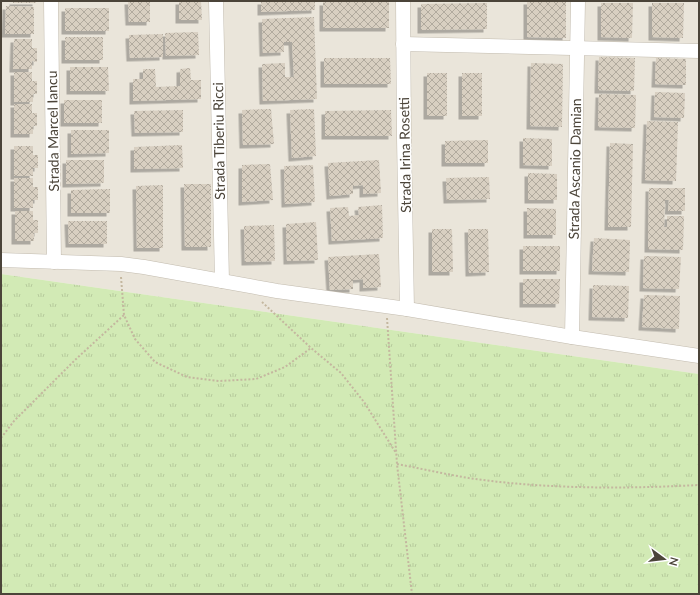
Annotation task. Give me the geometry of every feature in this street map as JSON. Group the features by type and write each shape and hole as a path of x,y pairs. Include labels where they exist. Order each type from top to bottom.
{"street":[{"name":"Strada Marcel Iancu","path":"51,1 54,262"},
{"name":"Strada Tiberiu Ricci","path":"216,1 222,281"},
{"name":"Strada Irina Rosetti","path":"403,1 404,146 408,309"},
{"name":"Strada Ascanio Damian","path":"572,337 578,1"},
{"path":"403,44 699,51"},
{"path":"1,260 120,264 144,267 277,291 408,309 572,337 699,356"}],"path":[{"path":"120,264 124,315 136,339 155,362 187,377 219,381 256,379 285,367 311,348"},
{"path":"261,300 311,348 341,373 364,402 396,454"},
{"path":"386,306 396,454 412,594"},
{"path":"1,438 14,421 75,360 124,315"},
{"path":"397,464 474,479 539,486 638,488 699,485"}],"shaded area":[{"path":"1,1 699,1 699,374 1,274"}],"green space":[{"path":"1,274 699,374 699,594 1,594"}],"building":[{"path":"13,1 36,1 36,3 13,3"},
{"path":"128,1 150,1 150,22 129,22"},
{"path":"179,1 201,1 202,20 179,20"},
{"path":"261,1 315,1 315,10 261,12"},
{"path":"389,1 389,28 323,28 323,2"},
{"path":"527,1 566,1 566,38 527,37"},
{"path":"487,3 487,29 421,30 421,4"},
{"path":"601,3 633,3 632,38 601,37"},
{"path":"652,3 684,3 683,38 652,37"},
{"path":"6,6 34,7 34,34 5,34"},
{"path":"65,8 109,8 109,31 65,31"},
{"path":"314,17 317,99 263,101 262,64 285,63 285,77 294,77 292,42 284,42 284,52 263,53 262,19"},
{"path":"198,32 199,55 166,56 165,33"},
{"path":"163,34 163,57 130,58 129,35"},
{"path":"65,37 103,37 103,60 65,60"},
{"path":"14,39 32,39 32,48 37,48 37,62 32,61 32,69 13,69"},
{"path":"599,57 635,58 634,91 598,90"},
{"path":"324,58 390,58 391,84 324,84"},
{"path":"656,58 686,59 686,85 655,84"},
{"path":"531,63 563,64 562,127 530,126"},
{"path":"70,67 108,67 109,91 70,91"},
{"path":"190,68 191,80 201,80 201,99 133,101 133,79 143,79 143,69 155,69 156,87 180,86 180,69"},
{"path":"14,72 32,72 32,81 37,81 37,94 33,94 33,102 14,102"},
{"path":"427,73 447,73 447,116 427,116"},
{"path":"462,73 482,73 482,116 462,116"},
{"path":"655,92 685,93 684,118 654,117"},
{"path":"599,94 636,95 635,128 598,127"},
{"path":"64,100 102,100 102,123 64,123"},
{"path":"14,104 32,104 32,113 37,113 37,126 33,126 33,134 14,134"},
{"path":"271,109 274,144 243,145 242,110"},
{"path":"314,109 316,156 292,158 290,110"},
{"path":"183,110 183,132 135,133 134,111"},
{"path":"391,110 392,136 325,136 325,111"},
{"path":"647,121 678,122 676,181 645,180"},
{"path":"71,130 109,130 109,153 71,154"},
{"path":"523,138 552,139 552,166 523,165"},
{"path":"488,140 488,163 445,163 445,141"},
{"path":"610,143 633,144 631,227 608,227"},
{"path":"182,145 183,168 134,169 134,147"},
{"path":"14,146 33,146 33,155 38,155 38,168 33,168 33,176 14,176"},
{"path":"66,160 104,160 104,183 66,184"},
{"path":"379,160 381,193 363,194 363,185 353,186 353,194 330,196 328,163"},
{"path":"270,164 273,200 242,202 242,165"},
{"path":"313,165 315,202 285,204 284,166"},
{"path":"528,173 557,174 557,200 528,200"},
{"path":"489,177 490,199 447,200 446,178"},
{"path":"14,178 33,178 33,187 38,187 38,200 33,200 33,208 14,208"},
{"path":"184,184 211,184 211,247 185,247"},
{"path":"163,185 163,248 137,248 136,186"},
{"path":"649,188 685,188 685,211 668,211 669,200 665,200 664,227 667,227 667,216 684,216 683,250 648,249"},
{"path":"110,189 110,213 71,213 71,190"},
{"path":"382,205 383,238 332,241 330,208 348,207 349,216 359,215 358,207"},
{"path":"527,208 556,209 556,235 527,235"},
{"path":"15,211 33,211 33,220 38,220 38,233 34,233 34,241 15,241"},
{"path":"68,221 107,221 107,244 69,244"},
{"path":"316,222 318,260 287,261 286,224"},
{"path":"274,225 275,261 245,262 244,226"},
{"path":"432,229 452,229 453,272 432,272"},
{"path":"468,229 488,229 489,272 469,273"},
{"path":"594,238 630,240 629,272 592,271"},
{"path":"523,246 560,246 560,271 523,271"},
{"path":"379,254 381,287 363,288 363,279 353,280 353,289 330,290 328,257"},
{"path":"644,256 681,257 679,289 643,288"},
{"path":"523,279 560,279 559,304 523,304"},
{"path":"593,285 629,286 628,318 592,317"},
{"path":"644,295 680,296 679,329 642,327"}]}
